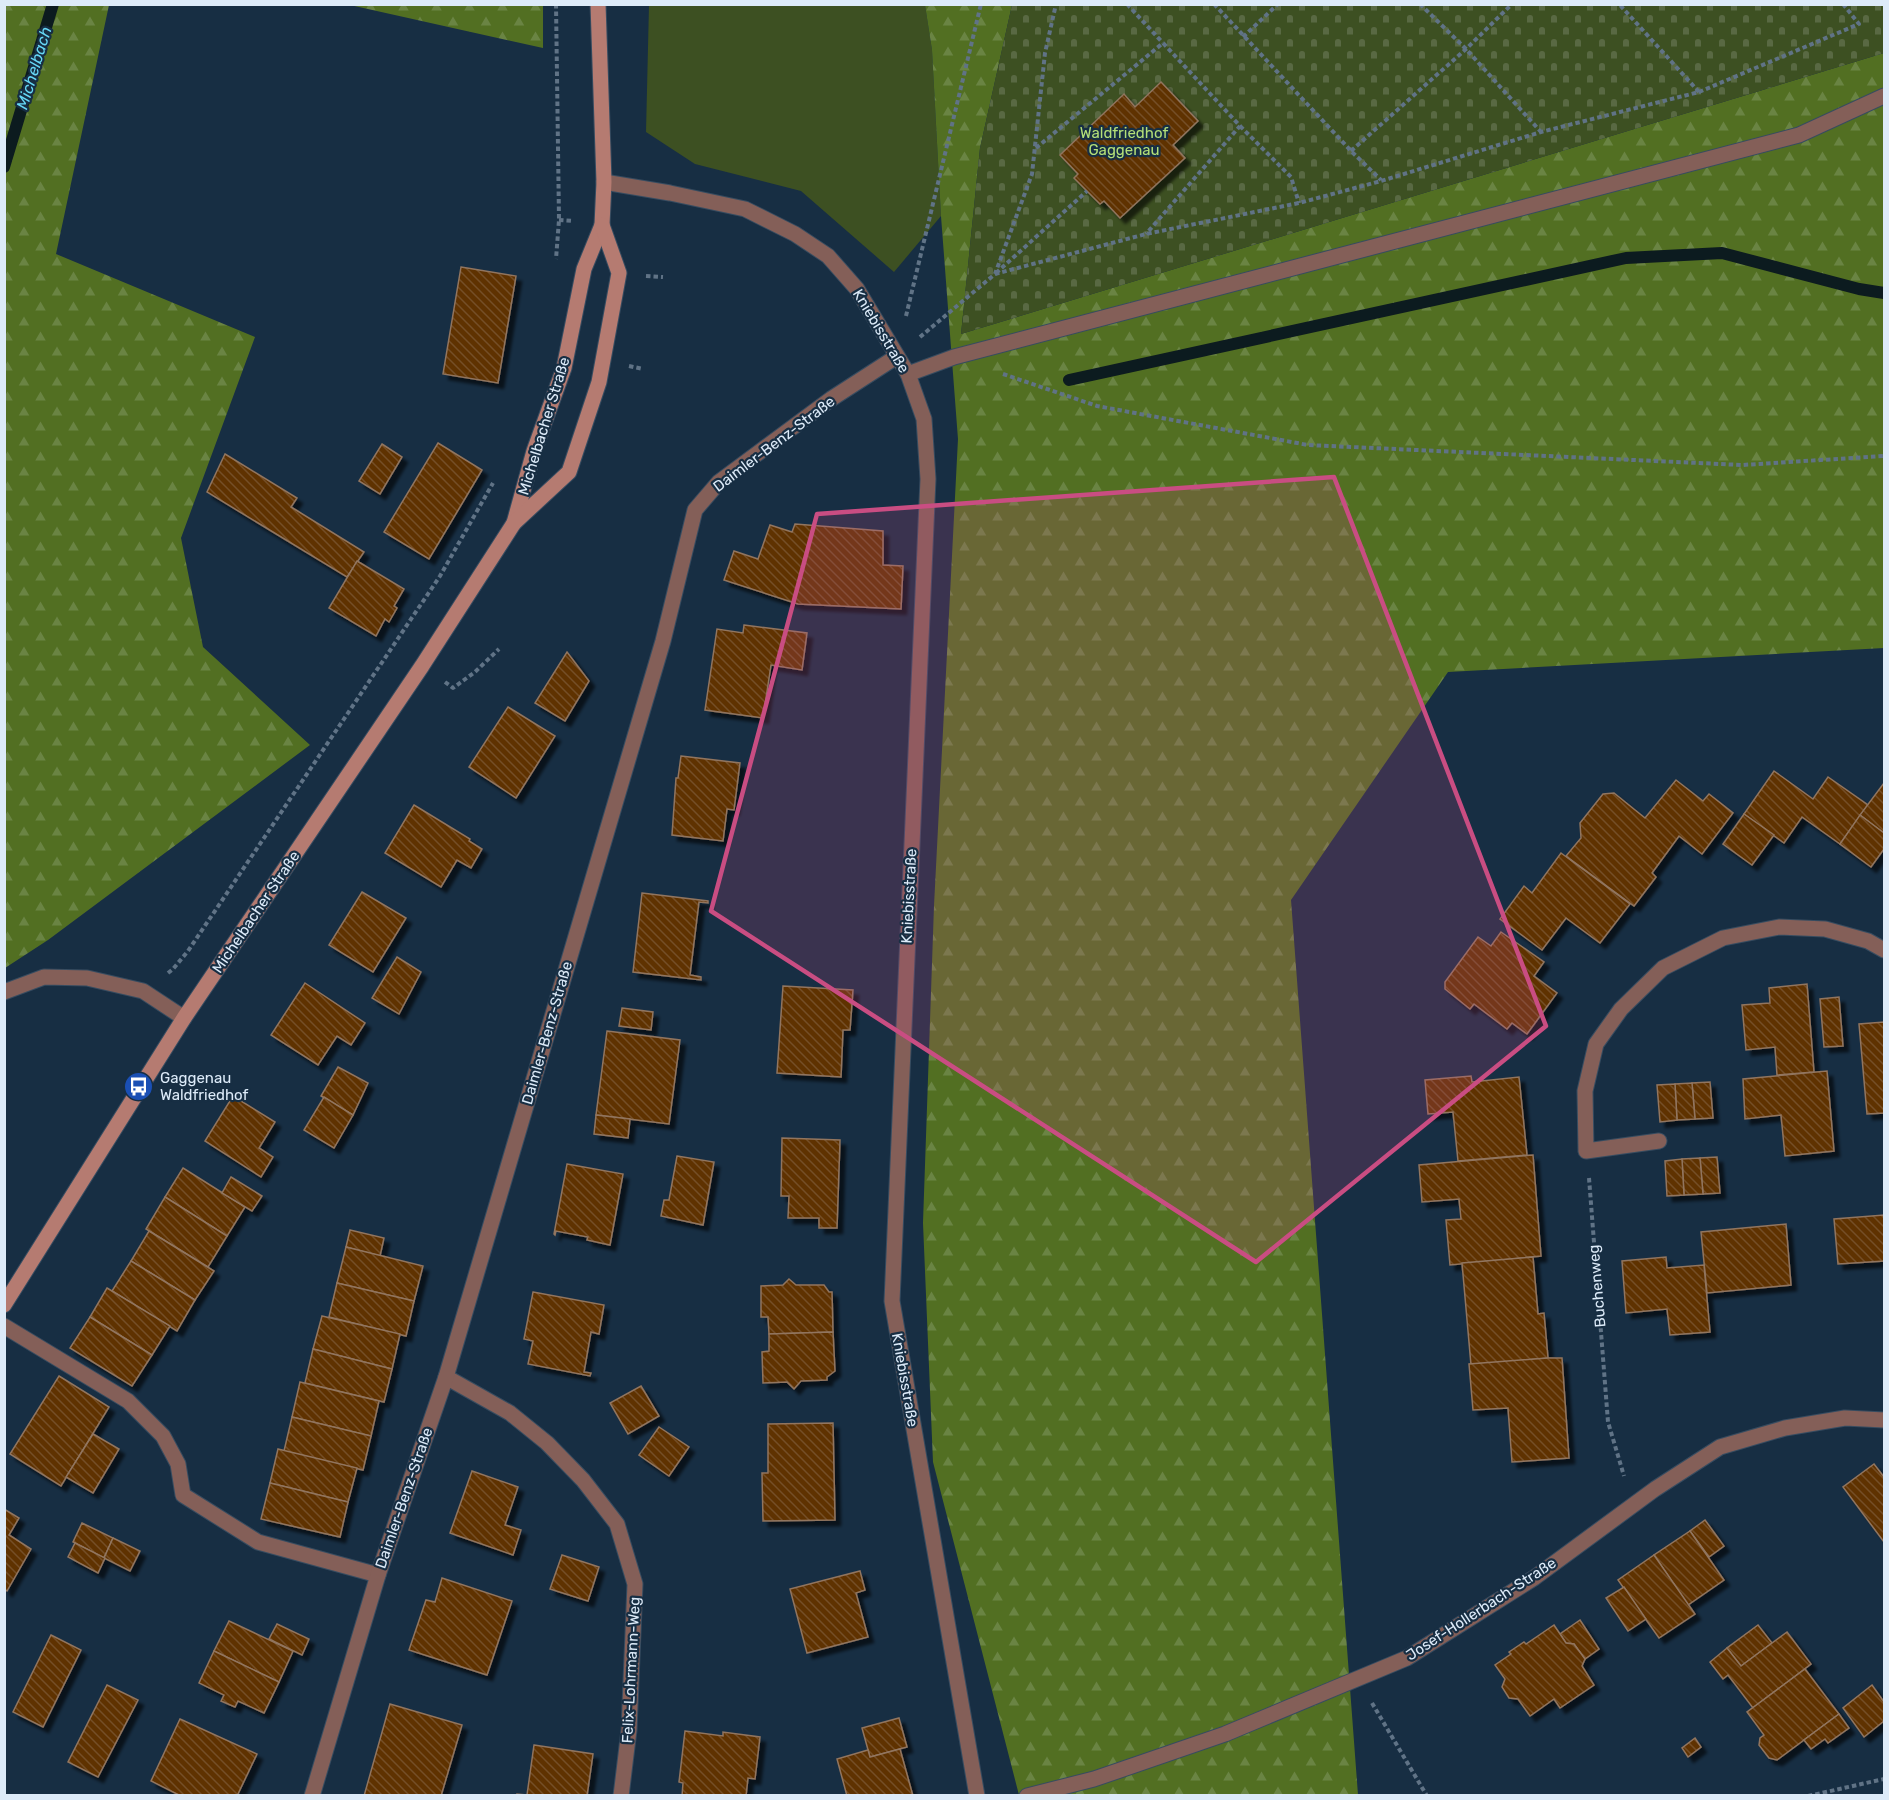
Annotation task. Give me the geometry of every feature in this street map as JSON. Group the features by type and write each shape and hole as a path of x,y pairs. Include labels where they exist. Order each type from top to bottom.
{"main road":[{"name":"Michelbacher Straße","path":"514,523 534,451 564,368 584,269 602,225 604,182 598,4"},
{"name":"Michelbacher Straße","path":"4,1305 184,1018 422,666 514,523 569,472 599,382 619,273 602,225"}],"street":[{"path":"908,374 954,357 1799,135 1884,96"},
{"name":"Kniebisstraße","path":"604,182 745,209 795,234 828,256 857,289 908,374 924,419 928,479 892,1301 977,1796"},
{"name":"Daimler-Benz-Straße","path":"312,1796 378,1575 446,1377 663,641 695,510 718,482 831,399 896,357"},
{"path":"1659,1141 1586,1151 1584,1091 1596,1044 1621,1009 1663,968 1723,938 1779,927 1825,929 1868,941 1884,950"},
{"path":"4,992 44,977 87,978 143,991 184,1018"},
{"path":"4,1326 128,1401 163,1436 178,1464 183,1495 258,1542 378,1575"},
{"name":"Felix-Lohrmann-Weg","path":"446,1377 510,1413 547,1443 583,1480 617,1524 635,1584 629,1730 621,1796"},
{"name":"Josef-Hollerbach-Straße","path":"1028,1796 1094,1779 1225,1734 1407,1658 1534,1578 1633,1505 1720,1447 1785,1428 1845,1418 1884,1420"}],"path":[{"path":"555,266 559,220 556,4"},
{"path":"896,357 981,4"},
{"path":"995,274 1032,174 1045,54 1056,4"},
{"path":"1127,4 1240,126 1291,177 1299,203"},
{"path":"1214,4 1351,152 1381,181"},
{"path":"1243,37 1278,4"},
{"path":"1420,4 1466,49 1541,132"},
{"path":"1351,152 1466,49 1512,4"},
{"path":"1619,4 1699,92"},
{"path":"995,274 1146,234 1299,203 1381,181 1541,132 1699,92 1859,24 1843,4"},
{"path":"1036,148 1163,43"},
{"path":"1146,234 1240,126"},
{"path":"896,357 995,274 1087,191"},
{"path":"954,357 1096,406 1308,446 1742,465 1884,456"},
{"path":"143,991 173,969 188,951 440,576 495,479"},
{"path":"475,672 500,649"},
{"name":"Buchenweg","path":"1586,1151 1608,1422 1633,1505"},
{"path":"1357,1679 1427,1796"},
{"path":"1808,1796 1884,1779"}],"highlighted area":[{"path":"1334,477 1546,1026 1256,1262 711,911 817,514"}],"green space":[{"path":"5,4 109,5 56,254 255,337 181,538 203,647 310,745 48,940 5,968"},
{"path":"350,5 543,5 543,48"},
{"path":"649,5 925,5 932,50 941,216 894,272 801,191 695,164 646,132"},
{"path":"925,5 1012,5 980,148 961,334 1884,53 1884,648 1448,672 1291,900 1358,1795 1019,1795 933,1462 923,1223 934,906 958,439 941,216 932,50"},
{"name":"Waldfriedhof Gaggenau","path":"1012,5 1884,5 1884,53 961,334 980,148"}],"building":[{"path":"1161,82 1198,121 1173,145 1185,158 1120,218 1104,201 1100,204 1074,178 1078,174 1060,155 1124,94 1135,107"},
{"path":"461,267 516,276 498,383 443,374"},
{"path":"438,443 482,470 429,559 384,532"},
{"path":"382,444 402,457 380,494 359,481"},
{"path":"225,454 297,498 291,507 364,552 347,577 207,492"},
{"path":"795,524 883,531 883,565 903,566 901,609 798,604 724,580 734,551 758,559 770,525 792,532"},
{"path":"357,561 404,589 394,606 397,608 389,622 385,619 376,636 329,608"},
{"path":"744,625 807,633 802,670 771,665 763,718 705,710 717,629 743,633"},
{"path":"567,652 589,681 565,721 535,703"},
{"path":"508,707 555,736 516,798 469,767"},
{"path":"681,756 740,763 734,810 727,809 723,841 672,835 676,778 678,778"},
{"path":"1774,771 1813,799 1828,777 1868,805 1840,844 1802,817 1784,843 1744,814"},
{"path":"1676,780 1703,801 1709,794 1733,813 1702,854 1679,836 1652,873 1656,877 1634,906 1566,856 1581,838 1580,823 1603,794 1614,793 1645,818"},
{"path":"1884,783 1884,833 1860,815"},
{"path":"414,805 470,839 469,841 482,849 471,868 457,860 441,887 385,853"},
{"path":"1744,814 1774,835 1752,865 1723,844"},
{"path":"1860,815 1884,833 1884,849 1871,867 1840,844"},
{"path":"1561,853 1630,904 1600,943 1566,918 1542,950 1500,919 1524,886 1532,893"},
{"path":"362,892 406,918 373,972 329,945"},
{"path":"642,893 708,901 708,903 699,902 690,975 701,977 701,980 633,972"},
{"path":"1501,932 1544,962 1534,976 1557,993 1527,1034 1512,1023 1507,1029 1474,1004 1470,1009 1445,989 1445,982 1478,937 1491,946"},
{"path":"397,957 421,972 399,1014 372,998"},
{"path":"305,983 365,1023 351,1045 337,1036 318,1065 271,1035"},
{"path":"1807,984 1814,1072 1777,1075 1775,1047 1746,1050 1742,1005 1770,1003 1769,988"},
{"path":"783,986 853,990 850,1030 843,1030 841,1077 777,1073"},
{"path":"1839,997 1843,1046 1824,1047 1820,999"},
{"path":"622,1008 653,1012 651,1030 619,1026"},
{"path":"1884,1022 1884,1113 1867,1114 1859,1024"},
{"path":"607,1031 680,1040 669,1124 596,1115"},
{"path":"338,1067 368,1083 353,1115 321,1096"},
{"path":"1827,1071 1834,1151 1785,1156 1781,1115 1745,1119 1743,1079"},
{"path":"1471,1076 1472,1082 1519,1077 1527,1155 1458,1161 1453,1112 1428,1114 1425,1080"},
{"path":"1710,1082 1713,1118 1695,1119 1692,1083"},
{"path":"1692,1083 1695,1119 1677,1120 1675,1084"},
{"path":"1675,1084 1677,1120 1660,1122 1657,1085"},
{"path":"233,1096 275,1122 259,1148 273,1157 261,1177 205,1141"},
{"path":"324,1097 353,1115 334,1148 304,1130"},
{"path":"596,1115 630,1119 628,1138 594,1134"},
{"path":"782,1138 840,1140 837,1228 819,1228 819,1218 788,1218 789,1196 781,1196"},
{"path":"1533,1155 1541,1256 1450,1265 1446,1220 1461,1219 1459,1199 1422,1202 1419,1165"},
{"path":"677,1156 714,1162 703,1225 661,1216 664,1200 669,1200"},
{"path":"1717,1157 1720,1193 1703,1194 1700,1158"},
{"path":"1700,1158 1703,1194 1684,1195 1682,1159"},
{"path":"1682,1159 1684,1195 1667,1196 1665,1161"},
{"path":"567,1164 623,1174 610,1245 587,1240 588,1237 556,1231 554,1234"},
{"path":"183,1168 245,1207 227,1236 165,1197"},
{"path":"231,1177 262,1196 252,1211 222,1193"},
{"path":"165,1197 227,1236 208,1267 146,1229"},
{"path":"1884,1215 1884,1261 1838,1264 1834,1219"},
{"path":"1786,1224 1791,1285 1707,1293 1701,1232"},
{"path":"350,1230 384,1238 380,1256 346,1247"},
{"path":"149,1231 214,1271 195,1300 131,1261"},
{"path":"346,1247 423,1266 414,1301 337,1283"},
{"path":"1533,1257 1538,1314 1544,1313 1548,1358 1471,1365 1462,1263"},
{"path":"1666,1257 1667,1268 1704,1265 1710,1332 1670,1335 1667,1309 1626,1313 1622,1261"},
{"path":"131,1261 195,1300 177,1331 112,1291"},
{"path":"789,1279 796,1285 824,1285 829,1292 832,1292 833,1332 769,1334 768,1317 761,1317 761,1286 783,1285"},
{"path":"337,1283 414,1301 406,1336 329,1317"},
{"path":"107,1288 170,1326 152,1355 90,1317"},
{"path":"533,1292 604,1305 599,1334 591,1332 584,1372 591,1373 590,1376 528,1364 533,1341 524,1339"},
{"path":"322,1316 400,1334 392,1369 313,1349"},
{"path":"90,1317 152,1355 132,1386 70,1348"},
{"path":"833,1332 835,1371 827,1377 827,1380 801,1381 794,1389 787,1382 763,1383 762,1352 769,1351 769,1334"},
{"path":"313,1349 392,1369 384,1402 305,1383"},
{"path":"1562,1358 1569,1458 1512,1462 1508,1408 1473,1410 1469,1364"},
{"path":"59,1376 109,1407 61,1486 10,1454"},
{"path":"300,1382 379,1401 371,1436 292,1417"},
{"path":"641,1386 659,1416 628,1434 610,1403"},
{"path":"292,1417 371,1436 363,1470 284,1451"},
{"path":"833,1423 835,1520 763,1521 762,1473 768,1473 768,1424"},
{"path":"659,1427 689,1447 669,1476 639,1455"},
{"path":"93,1434 119,1449 93,1493 66,1477"},
{"path":"278,1449 357,1468 348,1502 270,1483"},
{"path":"1874,1464 1884,1477 1884,1542 1843,1487"},
{"path":"472,1471 518,1487 505,1525 521,1530 513,1555 450,1533"},
{"path":"270,1483 348,1502 340,1537 261,1519"},
{"path":"4,1509 19,1518 9,1535 31,1549 7,1591 4,1589"},
{"path":"1705,1520 1724,1546 1709,1557 1690,1531"},
{"path":"82,1523 113,1538 104,1558 73,1542"},
{"path":"1690,1531 1724,1580 1688,1605 1654,1555"},
{"path":"113,1538 140,1551 130,1571 104,1558"},
{"path":"75,1543 105,1558 98,1573 68,1557"},
{"path":"562,1555 599,1567 588,1601 550,1589"},
{"path":"1654,1555 1695,1614 1659,1638 1618,1580"},
{"path":"860,1571 865,1590 856,1593 868,1637 807,1653 790,1589"},
{"path":"442,1578 512,1601 487,1675 409,1650 426,1600 435,1602"},
{"path":"1624,1587 1646,1619 1628,1631 1606,1598"},
{"path":"1580,1620 1599,1649 1585,1659 1574,1644 1566,1643 1560,1634"},
{"path":"229,1621 293,1651 279,1682 214,1651"},
{"path":"277,1624 309,1639 302,1655 269,1639"},
{"path":"1554,1625 1566,1643 1574,1644 1585,1659 1582,1666 1594,1685 1560,1708 1554,1699 1530,1716 1518,1699 1509,1698 1502,1687 1505,1679 1495,1665 1511,1654 1509,1652 1524,1642 1526,1644"},
{"path":"1758,1625 1772,1643 1741,1666 1727,1648"},
{"path":"1787,1632 1811,1664 1753,1708 1728,1675 1723,1679 1710,1662 1727,1648 1741,1666"},
{"path":"51,1635 81,1650 43,1727 13,1712"},
{"path":"214,1651 279,1682 264,1713 238,1701 235,1707 221,1701 224,1695 199,1683"},
{"path":"1805,1669 1839,1714 1777,1760 1769,1758 1759,1745 1760,1738 1764,1735 1747,1712"},
{"path":"107,1685 138,1700 98,1777 68,1762"},
{"path":"1872,1685 1884,1702 1884,1721 1864,1737 1843,1708"},
{"path":"390,1704 462,1725 441,1796 364,1796"},
{"path":"1839,1714 1849,1728 1828,1743 1825,1739 1811,1749 1804,1740"},
{"path":"899,1718 907,1747 870,1757 862,1728"},
{"path":"180,1719 257,1754 237,1796 181,1796 151,1781"},
{"path":"685,1731 723,1736 723,1732 760,1737 755,1779 748,1778 746,1796 682,1796 683,1783 679,1782"},
{"path":"1695,1738 1701,1747 1688,1757 1682,1748"},
{"path":"534,1745 593,1754 587,1796 517,1796 517,1794 527,1795"},
{"path":"900,1749 913,1796 847,1796 837,1759 868,1750 870,1757"}],"waterway":[{"name":"Michelbach","path":"4,167 53,4"},
{"path":"1069,380 1626,258 1722,253 1859,289 1884,293"}],"place":[{"name":"Gaggenau Waldfriedhof","path":"139,1087"}]}
